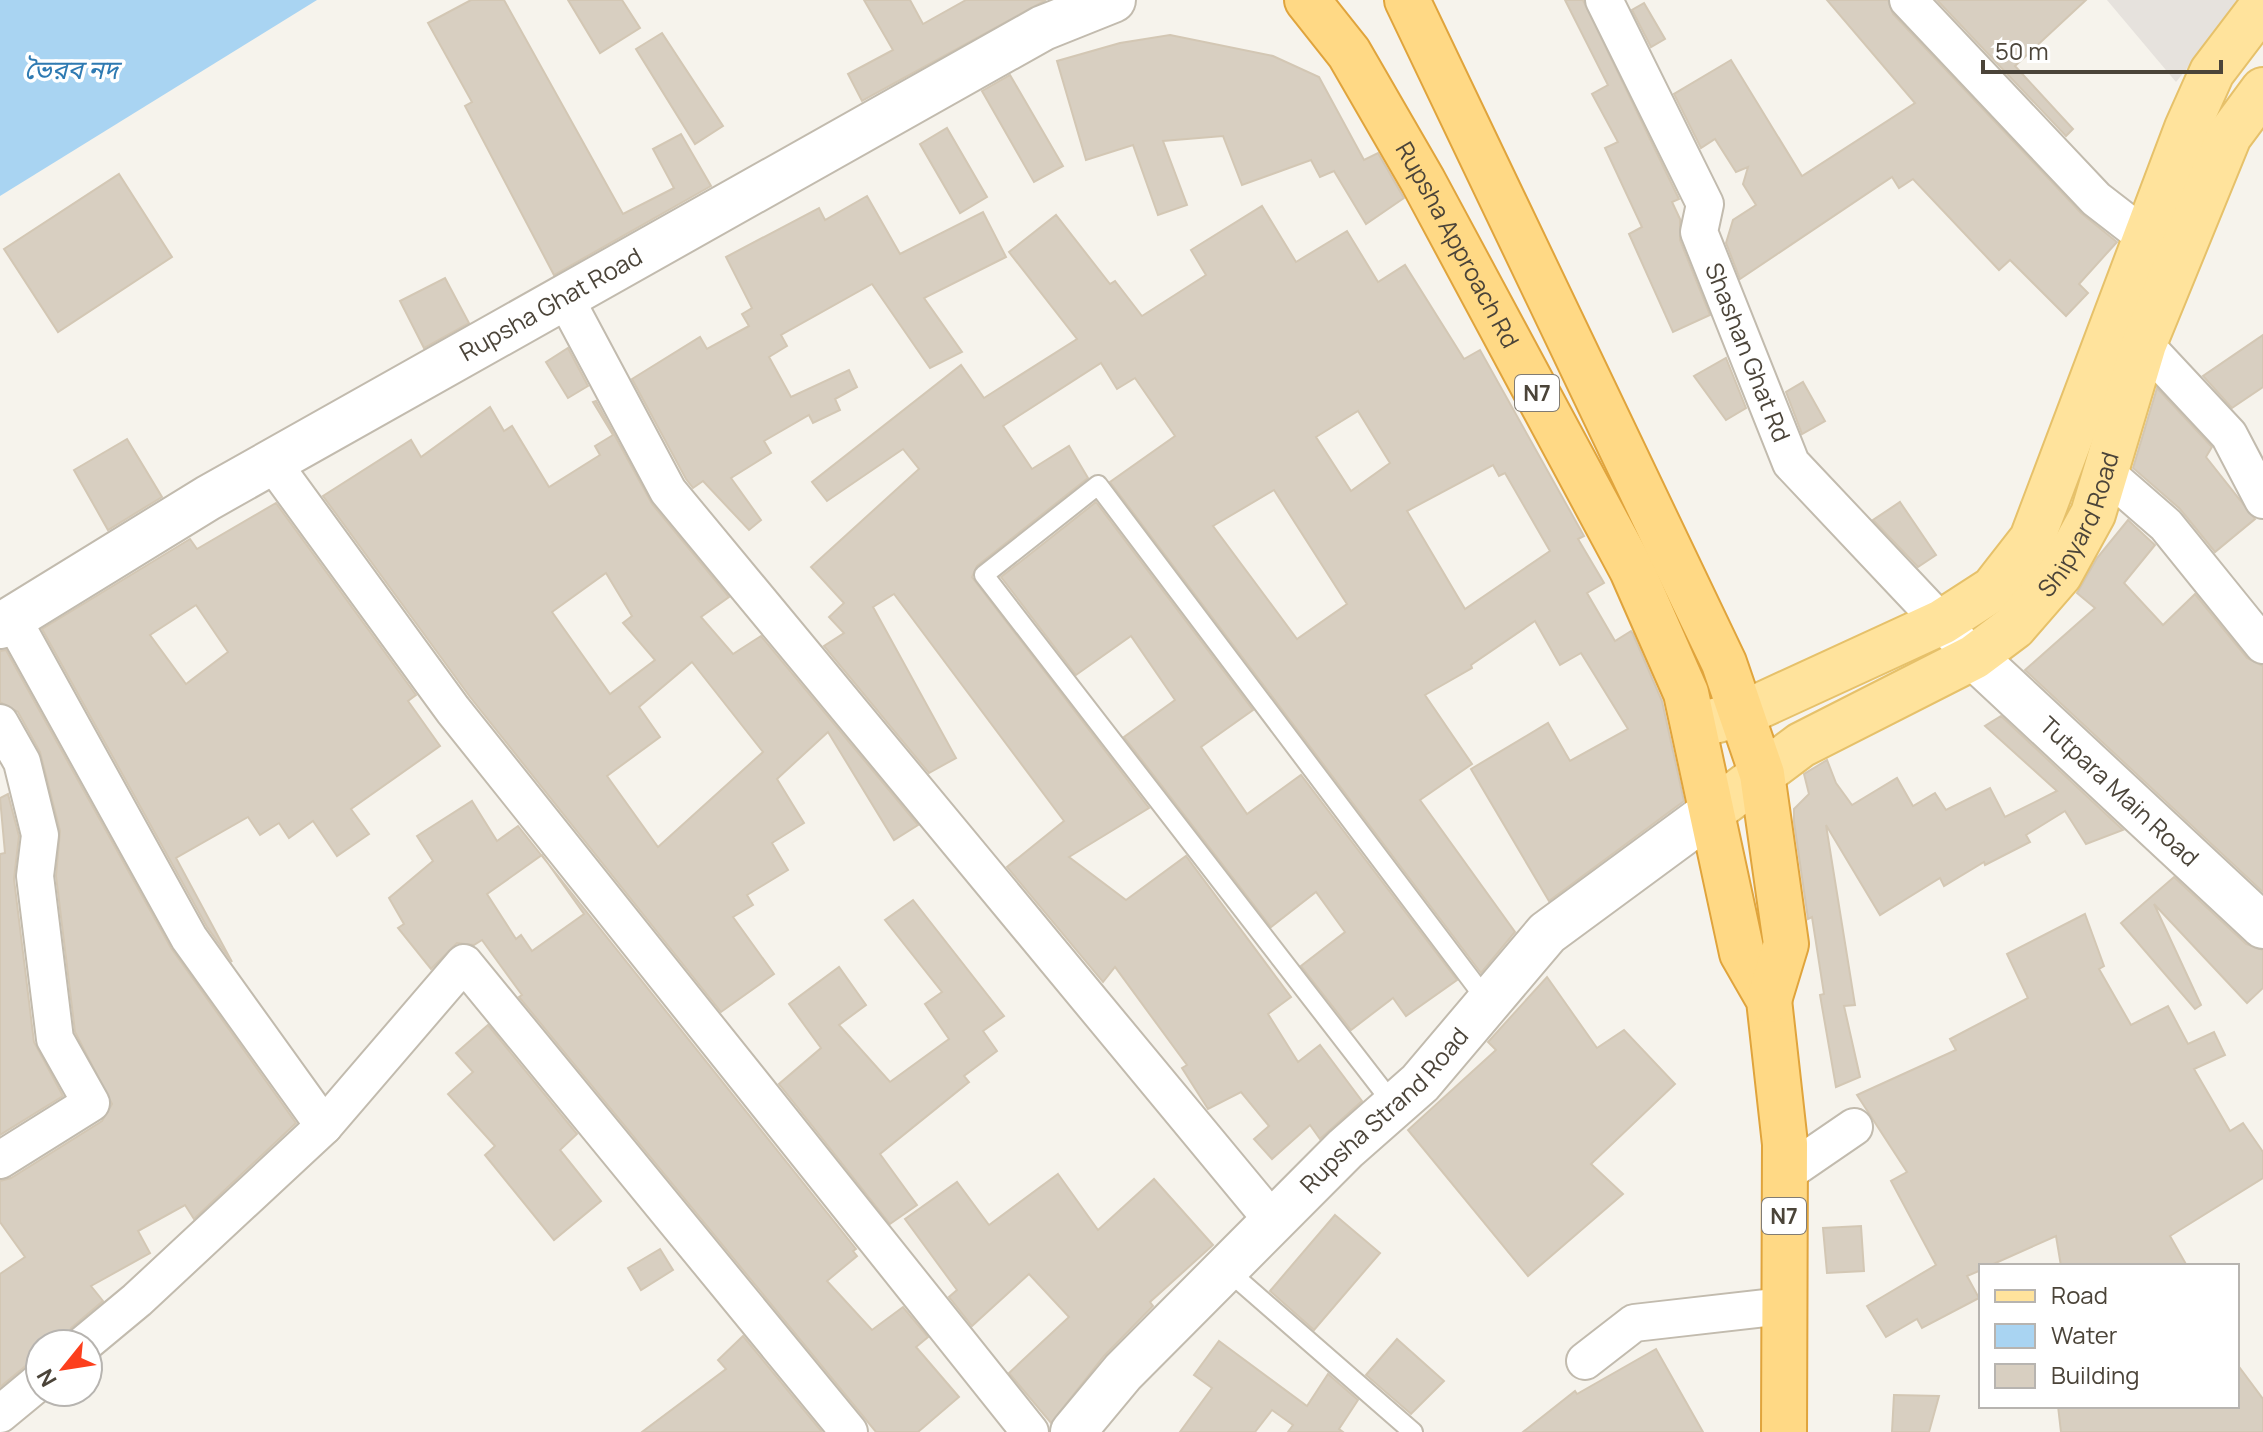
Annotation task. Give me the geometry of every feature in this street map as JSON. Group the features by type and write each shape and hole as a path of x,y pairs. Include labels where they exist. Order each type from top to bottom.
{"highway":[{"name":"Rupsha Approach Rd","path":"1307,0 1349,53 1415,168 1632,570 1686,693 1714,810"},
{"name":"N7","path":"1407,0 1724,663 1762,774 1786,944 1769,1000 1785,1144 1784,1432"},
{"name":"N7","path":"1714,810 1742,953 1769,1000"}],"main road":[{"path":"1694,726 1742,714 1942,622 1993,589 2032,539 2162,250 2187,128 2212,72 2263,5"},
{"name":"Shipyard Road","path":"1714,810 1801,745 1974,657 2014,627 2060,574 2093,514 2144,344 2162,250 2229,136 2263,90"}],"street":[{"name":"Rupsha Ghat Road","path":"6,622 272,462 1043,28 1113,0"},
{"name":"Shashan Ghat Rd","path":"1604,0 1705,204 1699,232 1791,463 1974,657"},
{"path":"1908,0 2049,153 2096,199 2162,250"},
{"path":"565,298 668,491 1273,1221"},
{"path":"2144,344 2229,435 2263,500"},
{"path":"272,462 453,710 1030,1432"},
{"path":"2104,471 2166,525 2263,645"},
{"path":"6,622 189,938 324,1126"},
{"name":"Tutpara Main Road","path":"1974,657 2263,926"},
{"path":"0,723 22,762 40,835 35,876 55,1039 91,1103 0,1160"},
{"name":"Rupsha Strand Road","path":"1073,1432 1123,1372 1273,1221 1420,1083 1547,933 1714,810"},
{"path":"103,1328 324,1126 464,963 849,1432"},
{"path":"1784,1175 1854,1127"},
{"path":"1585,1361 1634,1323 1784,1306"},
{"path":"0,1414 24,1394"}],"lane":[{"path":"1394,1105 984,575 1098,485 1488,1002"},
{"path":"1226,1269 1413,1432"}],"shaded area":[{"path":"2107,0 2242,0 2176,82"}],"water":[{"name":"ভৈরব নদ","path":"0,0 317,0 0,196"}],"building":[{"path":"471,0 504,0 623,214 674,188 653,149 681,134 711,186 554,275 465,106 472,102 428,23"},
{"path":"568,0 622,0 640,28 600,53"},
{"path":"864,0 910,0 923,24 966,0 1046,0 862,101 848,74 893,50"},
{"path":"1565,0 1583,0 1679,199 1672,202 1680,219 1680,240 1710,315 1673,332 1629,234 1642,227 1605,148 1618,142 1592,94 1608,85"},
{"path":"1827,0 1888,0 1893,14 2081,213 2117,242 2079,284 2088,293 2066,316 2010,260 1999,270 1913,179 1899,188 1892,177 1740,279 1726,243 1733,220 1756,205 1743,184 1748,167 1736,172 1715,139 1701,148 1674,94 1731,60 1802,176 1915,103"},
{"path":"1937,0 2086,0 2015,66 2073,129 2066,136"},
{"path":"1644,3 1665,39 1651,47 1632,10"},
{"path":"662,33 723,126 695,144 636,49"},
{"path":"1170,35 1273,56 1319,77 1364,160 1378,153 1404,198 1366,224 1334,171 1320,177 1311,160 1242,185 1223,136 1163,141 1187,205 1158,215 1133,145 1086,160 1057,61 1120,43"},
{"path":"1010,75 1063,166 1034,182 982,91"},
{"path":"947,128 987,197 960,213 920,144"},
{"path":"119,174 172,257 58,332 4,249"},
{"path":"867,196 900,254 983,212 1006,257 924,298 962,352 930,368 872,284 781,335 787,346 769,357 791,397 849,370 857,387 835,399 840,410 813,423 809,415 764,441 771,453 731,478 761,520 749,530 703,481 693,488 686,479 632,379 700,337 707,349 749,326 742,314 752,308 726,257 819,208 825,220"},
{"path":"1262,206 1296,262 1347,231 1378,282 1405,265 1464,359 1480,350 1584,536 1578,539 1604,583 1587,593 1615,641 1631,631 1633,634 1662,701 1684,801 1549,901 1471,769 1548,723 1570,761 1628,729 1581,653 1560,665 1535,621 1471,665 1472,668 1425,695 1472,764 1420,800 1515,932 1481,973 1110,482 1175,436 1135,378 1117,389 1101,363 1003,426 1032,469 1069,446 1088,478 977,566 972,577 1149,808 1069,857 1126,900 1186,856 1291,997 1268,1014 1298,1062 1320,1045 1362,1101 1320,1139 1310,1125 1272,1159 1254,1139 1269,1126 1241,1092 1208,1109 1182,1068 1187,1065 1115,967 1103,982 1007,867 1064,821 894,594 873,607 956,758 929,773 824,646 844,633 829,617 844,603 811,567 919,469 903,449 827,501 812,482 961,365 984,398 1077,339 1009,252 1056,215 1110,284 1115,281 1142,316 1206,275 1191,250","holes":["1358,411 1390,463 1351,491 1316,437","1493,465 1499,476 1505,473 1550,551 1465,609 1407,511","1274,490 1347,604 1297,639 1213,526"]},
{"path":"445,278 469,323 424,348 400,301"},
{"path":"2263,335 2263,387 2232,408 2203,376"},
{"path":"568,348 588,386 568,398 546,362"},
{"path":"1726,358 1746,408 1726,420 1694,376"},
{"path":"1803,382 1825,421 1802,434 1786,392"},
{"path":"2157,388 2212,447 2206,457 2255,519 2215,552 2180,509 2133,468"},
{"path":"596,401 652,504 729,597 701,617 733,654 761,636 918,825 894,840 828,732 777,779 804,823 772,843 788,870 747,895 753,905 733,917 774,974 721,1012 470,697 323,496 411,440 421,457 490,407 504,431 512,426 549,487 600,455 595,446 613,435 593,402","holes":["606,573 632,616 623,623 655,660 610,694 552,612","692,662 763,752 658,847 607,776 660,737 639,707"]},
{"path":"127,439 162,497 108,530 74,470"},
{"path":"1096,502 1253,710 1201,747 1247,814 1301,775 1457,980 1406,1016 1393,998 1351,1030 1301,966 1345,932 1316,892 1271,927 1124,737 1175,700 1131,636 1076,675 1001,577"},
{"path":"1900,502 1936,555 1918,567 1873,520"},
{"path":"276,503 416,695 408,701 440,746 351,809 369,834 337,856 313,821 289,838 279,823 260,835 248,817 176,858 232,962 207,927 42,629 190,539 197,549","holes":["196,605 228,652 186,684 150,635"]},
{"path":"2128,520 2155,545 2124,583 2163,625 2195,594 2247,658 2263,666 2263,892 2025,670 2095,608 2077,593 2097,558"},
{"path":"6,650 171,948 296,1123 194,1219 185,1205 138,1231 150,1253 91,1286 103,1301 71,1328 24,1328 24,1367 0,1387 0,1274 25,1257 0,1222 0,1181 11,1178 102,1121 112,1104 75,1032 56,876 60,831 40,752 18,712 0,702 0,651"},
{"path":"2001,716 2123,830 2086,844 2065,811 2026,835 2030,842 1985,865 1984,862 1944,886 1940,878 1880,915 1826,825 1855,1005 1844,1006 1860,1077 1836,1087 1820,995 1824,994 1812,917 1808,919 1794,822 1794,809 1809,794 1804,774 1827,760 1836,783 1852,805 1897,778 1913,806 1935,793 1946,810 1990,788 2005,817 2057,791 1985,726"},
{"path":"8,794 19,836 14,879 34,1042 63,1096 0,1135 0,854 5,853 0,798"},
{"path":"472,801 497,841 518,826 541,855 487,894 516,939 521,935 532,951 584,914 549,864 856,1249 853,1251 857,1256 827,1281 872,1330 903,1307 928,1337 916,1347 959,1397 918,1432 876,1432 519,997 522,995 482,940 474,945 457,943 431,969 398,928 404,924 389,898 433,861 417,836"},
{"path":"2174,877 2246,944 2263,950 2263,988 2247,1003 2154,904 2201,1005 2195,1009 2121,923"},
{"path":"913,900 1004,1016 983,1031 997,1051 964,1076 969,1082 880,1154 917,1205 890,1224 779,1084 821,1048 789,1004 839,967 866,1005 839,1025 890,1082 949,1039 925,1004 942,992 885,920"},
{"path":"2085,914 2104,966 2099,969 2131,1025 2168,1006 2188,1044 2214,1032 2225,1055 2194,1069 2230,1131 2243,1123 2263,1152 2263,1178 2170,1236 2186,1264 2061,1264 2056,1236 1993,1264 1979,1264 1979,1271 1967,1276 1979,1298 1922,1328 1917,1319 1886,1337 1867,1306 1936,1265 1891,1181 1907,1172 1857,1095 1956,1050 1950,1039 2028,998 2007,954"},
{"path":"1547,977 1597,1048 1624,1030 1675,1084 1591,1164 1623,1194 1528,1276 1408,1130 1496,1050 1488,1042"},
{"path":"488,1025 577,1134 560,1150 601,1201 554,1240 485,1155 495,1146 448,1094 473,1072 456,1053"},
{"path":"1058,1174 1098,1230 1154,1179 1213,1245 1150,1302 1153,1306 1104,1356 1051,1423 1009,1373 1069,1317 1029,1274 972,1326 949,1297 957,1290 905,1219 957,1182 989,1225"},
{"path":"1335,1215 1380,1253 1314,1330 1270,1291"},
{"path":"1861,1226 1864,1271 1827,1273 1823,1228"},
{"path":"660,1249 673,1270 641,1290 628,1268"},
{"path":"743,1336 822,1432 642,1432 726,1369 718,1360"},
{"path":"1397,1339 1444,1381 1411,1414 1366,1375"},
{"path":"1219,1341 1307,1406 1328,1374 1358,1400 1339,1429 1343,1432 1288,1432 1293,1425 1272,1410 1255,1432 1180,1432 1212,1388 1194,1375"},
{"path":"1656,1349 1703,1432 1523,1432 1575,1391 1577,1394"},
{"path":"2239,1367 2263,1399 2263,1432 2061,1432 2058,1408 2239,1408"},
{"path":"1894,1395 1939,1396 1929,1432 1892,1432"}]}
